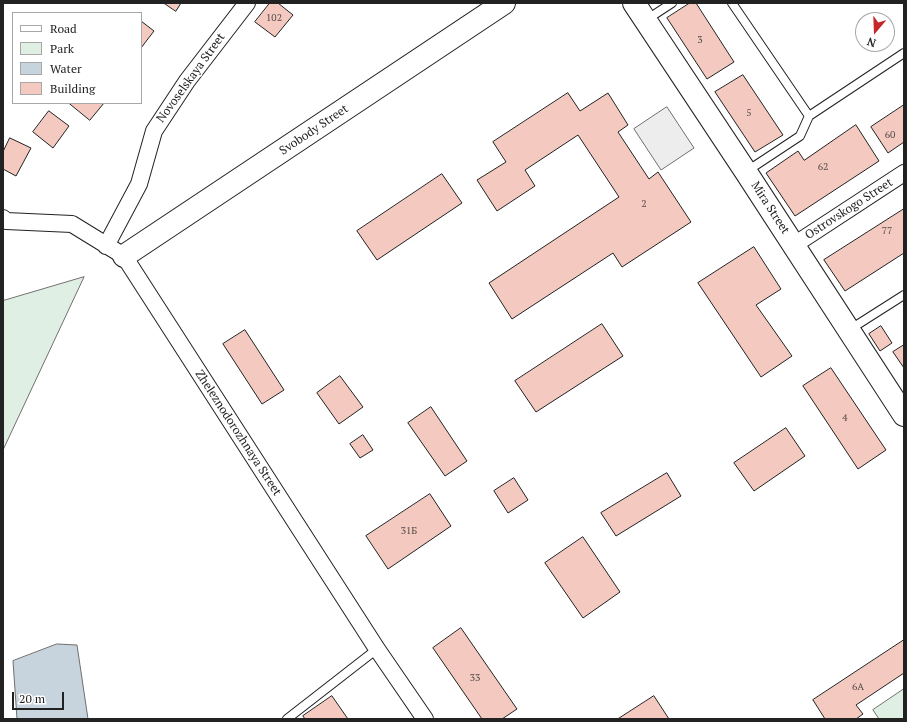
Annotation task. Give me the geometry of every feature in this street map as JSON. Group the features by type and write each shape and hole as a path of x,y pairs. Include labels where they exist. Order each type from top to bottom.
{"street":[{"name":"Novoselskaya Street","path":"115,251 139,184 154,131 187,80 247,3"},
{"name":"Svobody Street","path":"115,251 504,3"},
{"name":"Mira Street","path":"640,11 904,415"},
{"name":"Ostrovskogo Street","path":"794,245 904,173"},
{"name":"Zheleznodorozhnaya Street","path":"4,220 72,224 115,251 425,719"}],"lane":[{"path":"640,11 672,3"},
{"path":"732,3 809,116"},
{"path":"746,172 800,136 809,116 904,53"},
{"path":"849,330 904,295"},
{"path":"287,719 378,649"}],"green space":[{"path":"84,277 3,450 3,301"},
{"path":"904,689 904,719 879,719 873,710"}],"shaded area":[{"path":"667,107 694,148 661,170 634,129"}],"water":[{"path":"57,644 77,645 88,719 17,719 13,661"}],"building":[{"path":"164,3 181,3 176,11"},
{"path":"270,3 278,3 293,15 275,37 255,22"},
{"path":"690,3 696,3 734,62 707,79 667,18"},
{"path":"142,22 154,31 142,47"},
{"path":"743,75 783,135 755,152 715,92"},
{"path":"568,93 580,111 608,93 628,125 618,132 649,179 658,172 691,222 622,267 613,253 512,319 489,283 619,197 578,135 525,170 535,186 497,211 477,180 506,162 493,142"},
{"path":"70,104 103,104 90,120"},
{"path":"904,105 904,142 888,153 871,127"},
{"path":"49,111 69,126 53,148 33,132"},
{"path":"856,125 879,161 795,216 766,173 798,151 804,160"},
{"path":"10,138 31,148 16,176 3,169 3,152"},
{"path":"442,174 462,203 377,260 357,231"},
{"path":"904,209 904,253 845,291 824,260"},
{"path":"754,247 781,289 756,305 792,356 761,377 698,283"},
{"path":"602,324 623,356 536,412 515,381"},
{"path":"881,326 892,343 880,351 869,334"},
{"path":"245,330 284,390 262,404 223,344"},
{"path":"904,345 904,368 893,352"},
{"path":"831,368 886,450 858,469 803,386"},
{"path":"340,376 363,407 339,424 317,393"},
{"path":"431,407 467,461 445,476 408,423"},
{"path":"786,428 805,456 754,491 734,463"},
{"path":"363,435 373,450 360,458 350,444"},
{"path":"667,473 681,496 616,536 601,513"},
{"path":"514,478 528,500 508,513 494,491"},
{"path":"430,494 451,526 388,569 366,536"},
{"path":"583,537 620,592 583,618 545,563"},
{"path":"461,628 517,709 502,719 482,719 433,648"},
{"path":"904,640 904,673 856,705 863,714 856,719 825,719 813,700"},
{"path":"332,696 348,719 305,719 303,716"},
{"path":"654,696 669,719 618,719"}]}
